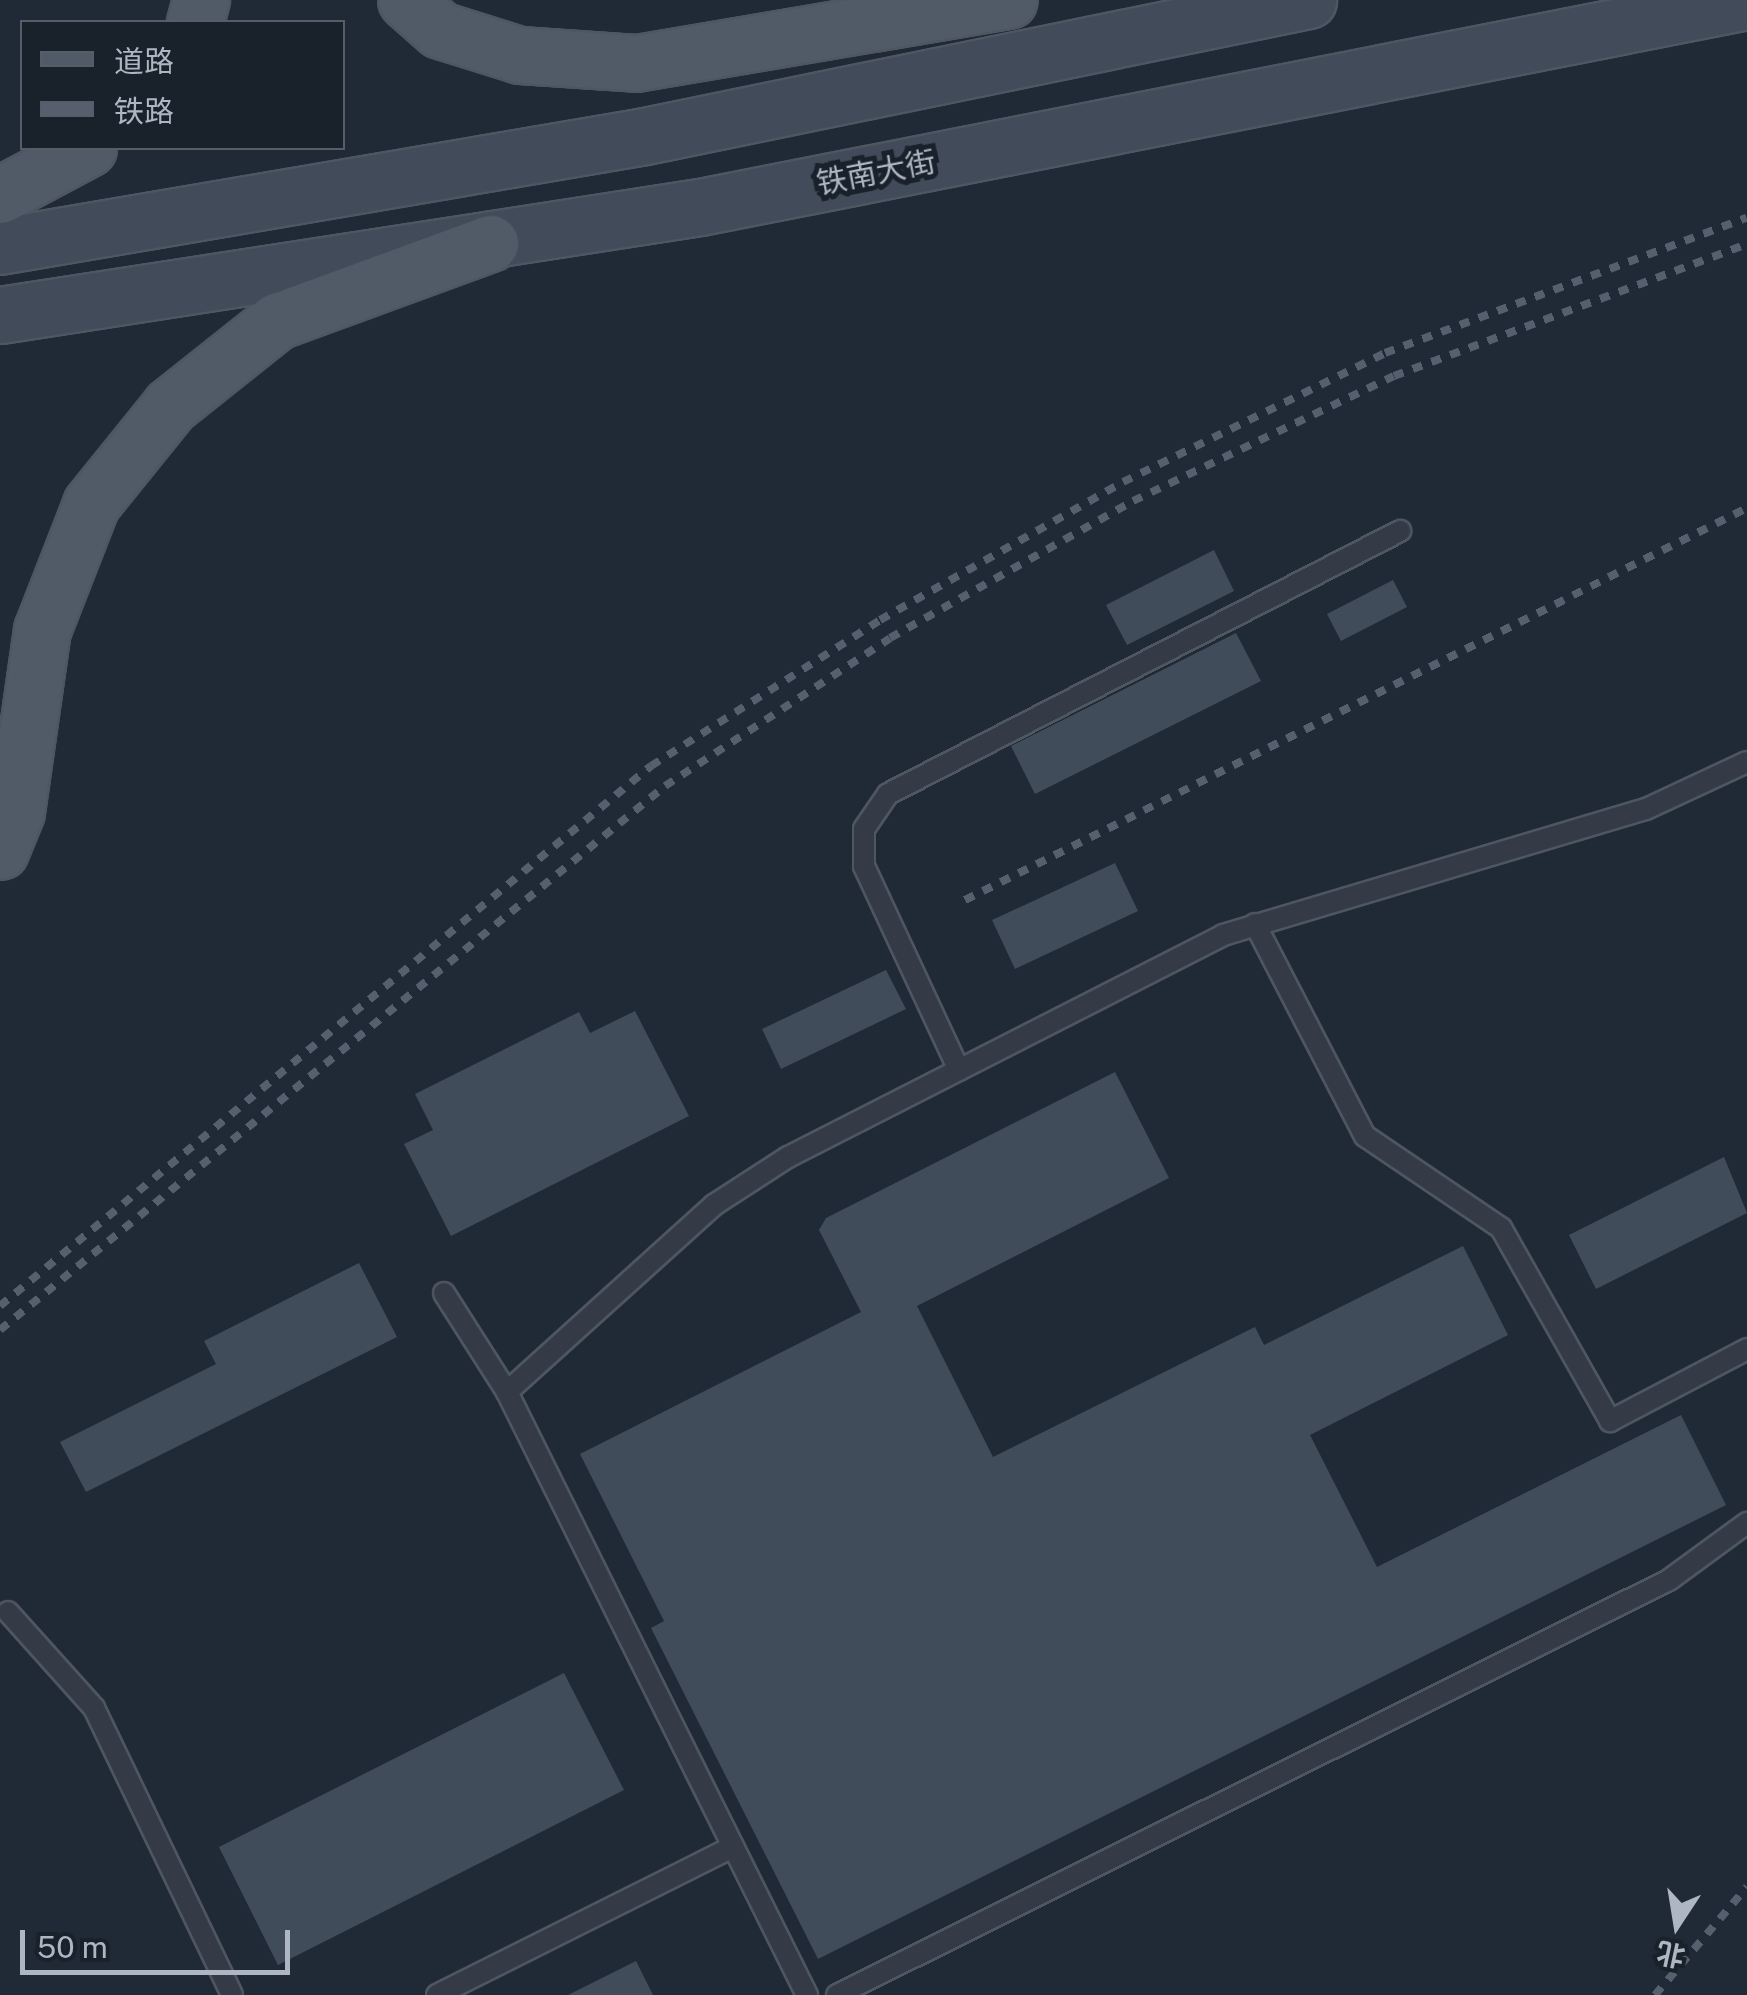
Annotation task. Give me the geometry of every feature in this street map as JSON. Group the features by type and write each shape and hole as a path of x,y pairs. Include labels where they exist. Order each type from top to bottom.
{"main road":[{"path":"406,0 440,30 520,56 636,63 1009,0"},
{"path":"0,246 645,136 1308,0"},
{"name":"铁南大街","path":"0,316 490,243 1747,1"},
{"path":"0,195 84,150"},
{"path":"0,851 16,812 42,630 91,504 170,406 276,322 490,243"}],"lane":[{"path":"959,1070 864,866 864,829 888,794 1400,532"},
{"path":"507,1392 714,1205 959,1070 1255,924 1646,809 1747,762"},
{"path":"1255,924 1365,1136 1501,1228 1610,1420 1747,1349"},
{"path":"444,1292 507,1392 807,1995"},
{"path":"837,1995 1669,1580 1747,1523"},
{"path":"8,1612 94,1708 232,1995"},
{"path":"437,1995 733,1847"}],"building":[{"path":"1214,550 1234,591 1127,645 1106,605"},
{"path":"1393,580 1407,607 1341,641 1327,614"},
{"path":"1236,633 1261,681 1035,794 1011,746"},
{"path":"1115,863 1138,911 1015,969 992,920"},
{"path":"886,970 906,1009 781,1069 762,1029"},
{"path":"635,1011 689,1116 451,1236 404,1144 433,1130 415,1094 579,1012 590,1033"},
{"path":"1115,1072 1169,1178 917,1306 993,1457 1255,1327 1264,1345 1463,1246 1508,1335 1310,1435 1377,1567 1681,1415 1726,1505 818,1959 651,1628 664,1621 580,1454 861,1312 819,1230 826,1218"},
{"path":"1724,1157 1747,1213 1596,1289 1569,1235"},
{"path":"359,1263 397,1337 86,1492 60,1442 216,1364 204,1341"},
{"path":"564,1673 624,1790 278,1965 219,1847"},
{"path":"636,1961 653,1995 568,1995"}],"railway":[{"path":"0,1306 651,766 880,620 1123,482 1385,353 1747,218"},
{"path":"0,1330 665,786 890,638 1133,501 1394,376 1747,244"},
{"path":"965,900 1747,508"},
{"path":"1655,1995 1747,1887"}]}
